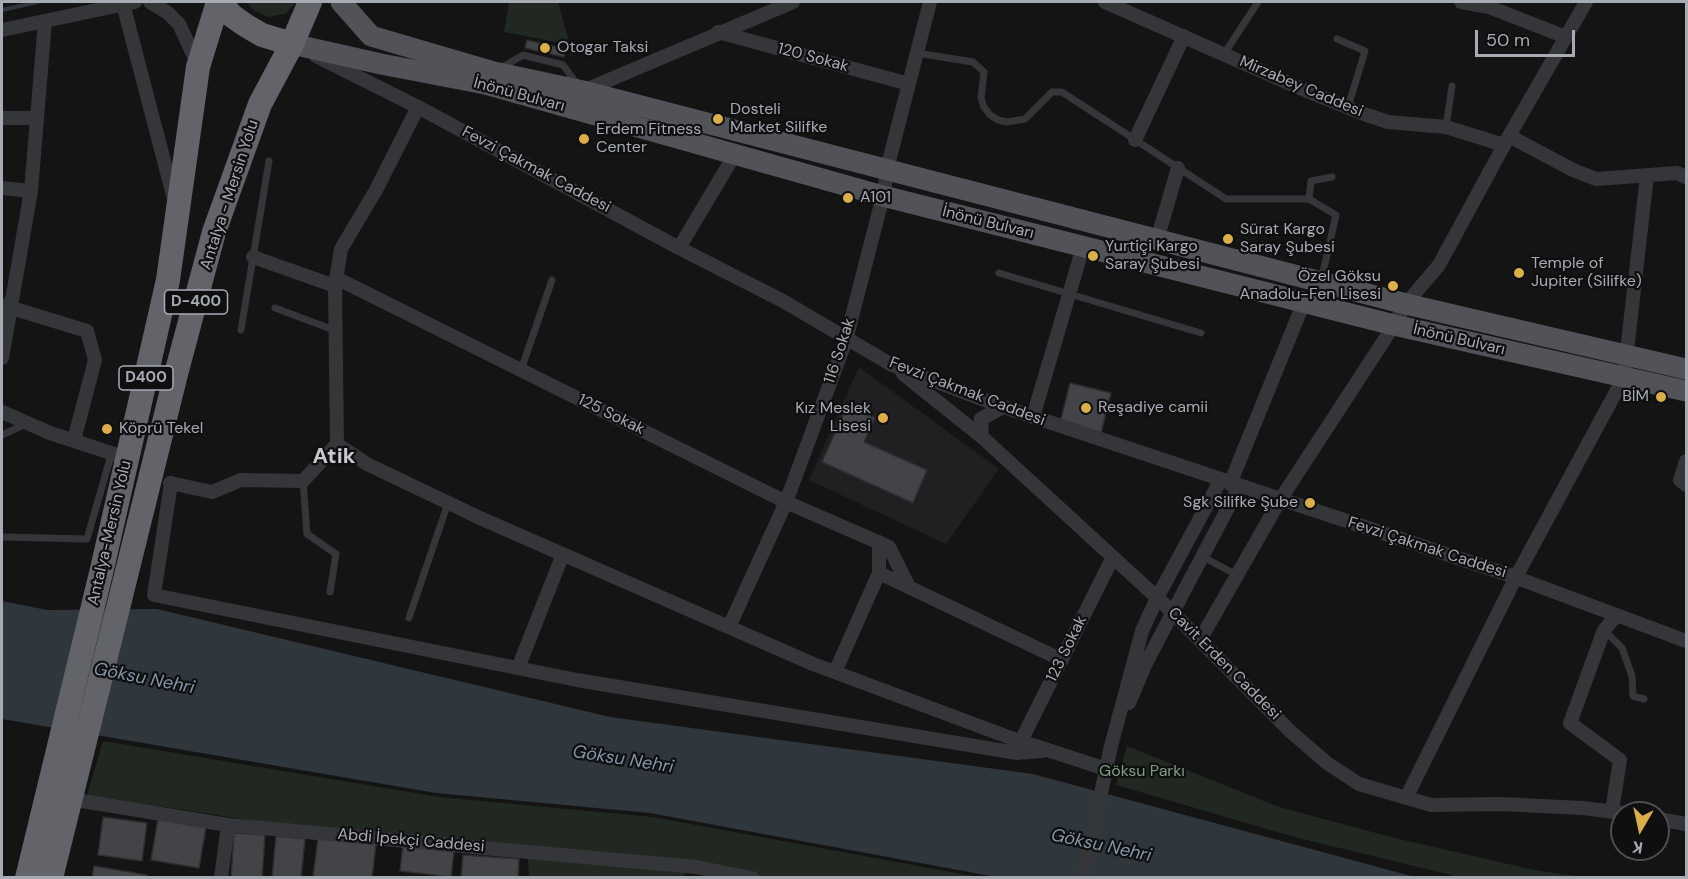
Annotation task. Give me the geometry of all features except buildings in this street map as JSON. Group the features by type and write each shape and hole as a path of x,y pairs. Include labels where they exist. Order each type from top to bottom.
{"highway":[{"path":"198,67 219,2 231,15 262,35 292,44"},
{"name":"Antalya - Mersin Yolu","path":"128,571 176,374 214,232 260,104 292,44 310,2"},
{"name":"Antalya-Mersin Yolu","path":"51,878 102,569 168,280 198,67"},
{"name":"Antalya-Mersin Yolu","path":"27,878 66,783 128,571"}],"main road":[{"name":"İnönü Bulvarı","path":"341,2 371,36 494,72 583,91 1406,304 1686,369"},
{"name":"İnönü Bulvarı","path":"292,44 485,84 883,196 1394,325 1686,391"}],"street":[{"path":"150,2 168,13 179,24 198,67"},
{"path":"583,91 793,2"},
{"name":"116 Sokak","path":"729,627 786,502 846,340 930,2"},
{"name":"Mirzabey Caddesi","path":"1106,2 1348,107 1388,122 1446,127 1507,141 1596,179 1677,173 1686,177"},
{"path":"1461,2 1489,7 1566,37"},
{"path":"1200,640 1280,500 1406,304 1439,265 1586,2"},
{"path":"2,30 129,3 178,212"},
{"path":"2,358 7,306 31,191 45,21"},
{"name":"120 Sokak","path":"718,32 909,84"},
{"path":"1135,140 1184,36"},
{"name":"Fevzi Çakmak Caddesi","path":"292,44 418,107 679,248 783,301 892,365 1003,407 1685,636"},
{"path":"418,107 376,190 341,249 336,282 334,330 337,444 303,481 241,480 212,492 170,483 154,595 577,680 1017,753 1050,751"},
{"path":"2,118 37,118"},
{"path":"679,248 735,154"},
{"path":"1157,240 1178,168"},
{"path":"1406,798 1516,578 1624,377 1647,176"},
{"path":"2,188 31,191"},
{"path":"1033,417 1083,247"},
{"name":"125 Sokak","path":"254,257 336,282 786,502 884,544"},
{"path":"1111,746 1146,663 1203,557 1304,302"},
{"path":"7,306 87,331 95,360 74,440"},
{"name":"Cavit Erden Caddesi","path":"892,365 982,437 1113,557 1173,613 1291,732 1327,763 1359,784 1431,805 1500,804 1610,811"},
{"path":"982,437 981,419 1003,407"},
{"path":"2,412 116,454"},
{"path":"337,444 367,464 448,502 835,672 1021,741 1106,769"},
{"path":"1686,461 1680,480 1686,485"},
{"path":"1083,878 1111,746 1142,631 1157,598 1230,484"},
{"path":"835,672 879,573 884,544"},
{"path":"884,544 908,585"},
{"path":"518,668 563,554"},
{"name":"123 Sokak","path":"1021,741 1113,557"},
{"path":"879,573 1062,660"},
{"path":"1617,615 1604,630 1570,723 1620,760 1618,801"},
{"name":"Abdi İpekçi Caddesi","path":"66,783 228,825 752,878"},
{"path":"1670,821 1686,824"},
{"path":"221,878 228,825"}],"lane":[{"path":"1224,54 1258,2"},
{"path":"1337,39 1365,51 1348,107"},
{"path":"917,53 973,62 984,72 981,98 984,107 998,120 1007,122 1025,119 1052,92 1062,92 1226,200 1309,199 1336,215 1321,282"},
{"path":"1446,127 1452,86"},
{"path":"241,330 270,161"},
{"path":"1309,199 1311,181 1332,177"},
{"path":"999,273 1201,333"},
{"path":"520,370 552,280"},
{"path":"275,308 334,330"},
{"path":"2,435 28,423"},
{"path":"2,537 87,538 116,454"},
{"path":"303,481 307,534 336,554 330,592"},
{"path":"409,618 448,502"},
{"path":"1203,557 1237,575"},
{"path":"1604,630 1622,648 1632,676 1633,696 1644,699"}],"shaded area":[{"name":"Kız Meslek Lisesi","path":"859,367 999,469 946,544 809,480"}],"green space":[{"path":"247,2 297,2 285,14 268,17 252,9"},
{"path":"509,2 558,2 574,59 566,44 504,32"},
{"path":"103,741 439,797 653,817 978,877 735,878 685,870 684,878 529,877 527,846 282,825 87,795"},
{"name":"Göksu Parkı","path":"1127,746 1279,807 1395,838 1534,870 1583,877 1460,877 1298,838 1116,785"}],"water":[{"name":"Göksu Nehri","path":"2,601 47,610 157,609 610,717 1033,774 1415,877 996,877 650,813 436,793 2,719"}],"waterway":[{"path":"2,10 38,2"}],"place":[{"name":"Otogar Taksi","path":"545,48"},
{"name":"Dosteli Market Silifke","path":"718,119"},
{"name":"Erdem Fitness Center","path":"584,139"},
{"name":"A101","path":"848,198"},
{"name":"Sürat Kargo Saray Şubesi","path":"1228,239"},
{"name":"Yurtiçi Kargo Saray Şubesi","path":"1093,256"},
{"name":"Temple of Jupiter (Silifke)","path":"1519,273"},
{"name":"Özel Göksu Anadolu-Fen Lisesi","path":"1393,286"},
{"name":"BİM","path":"1661,397"},
{"name":"Reşadiye camii","path":"1086,408"},
{"name":"Kız Meslek Lisesi","path":"883,418"},
{"name":"Köprü Tekel","path":"107,429"},
{"name":"Sgk Silifke Şube","path":"1310,503"}],"district":[{"name":"Atik","path":"334,457"}]}
